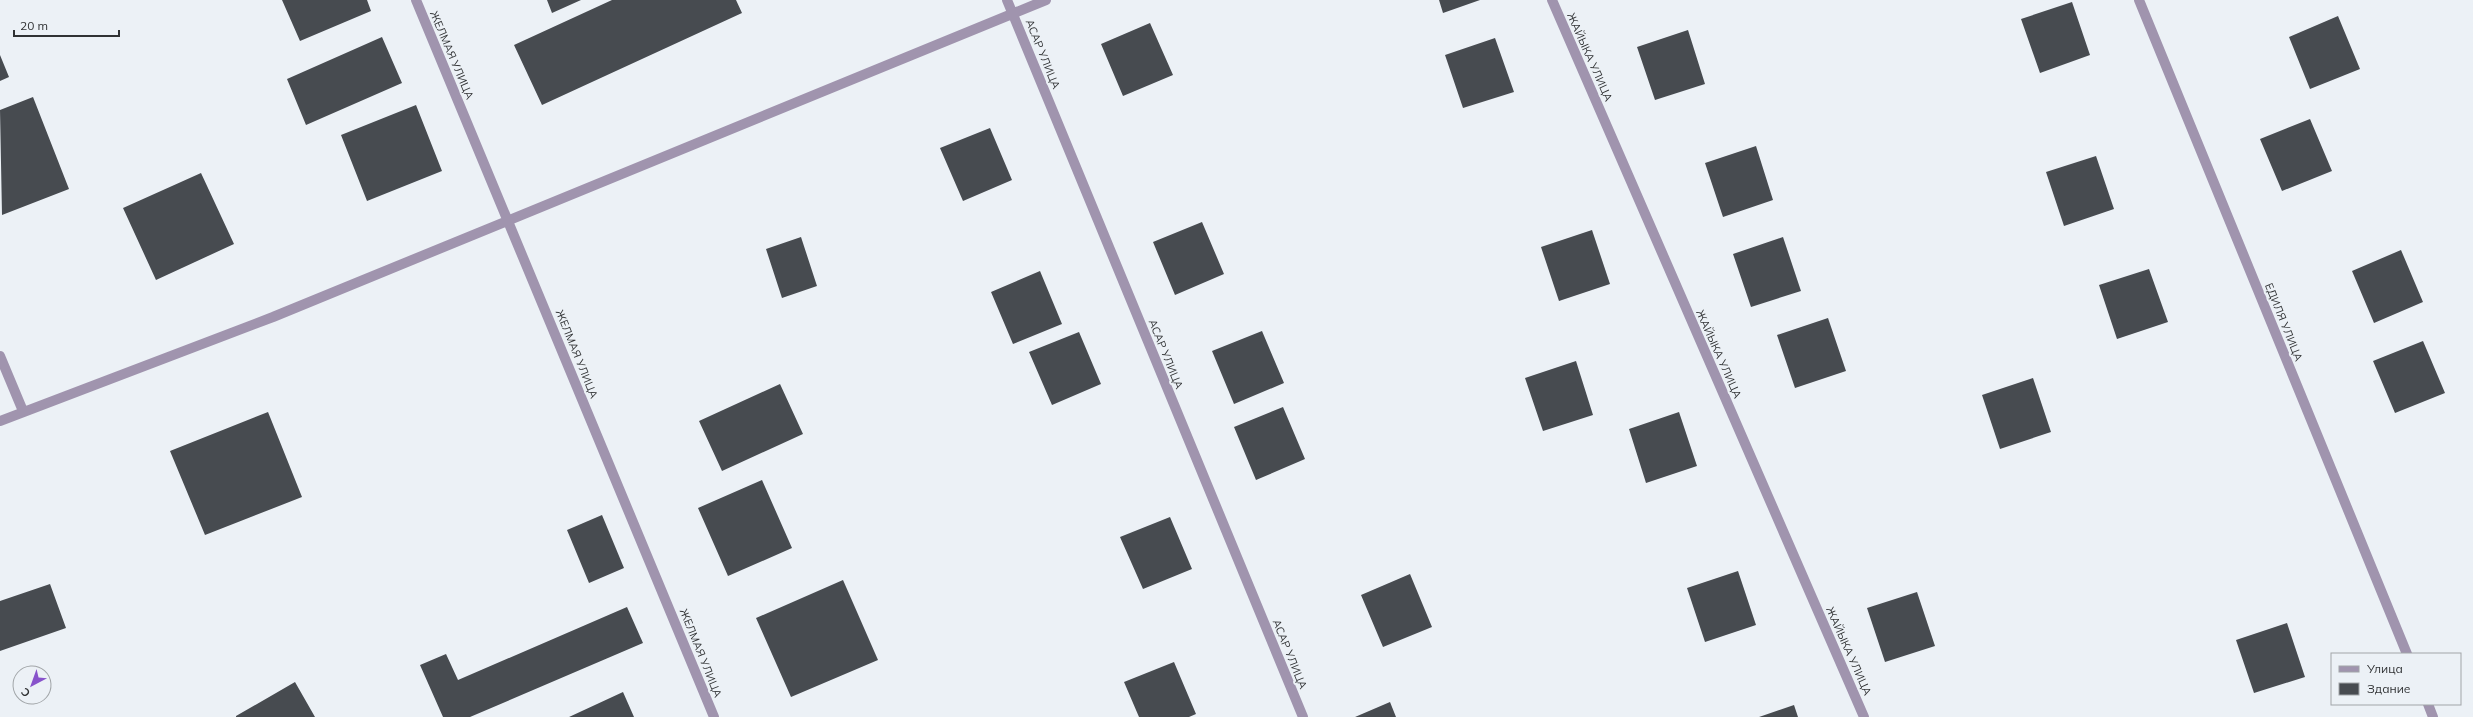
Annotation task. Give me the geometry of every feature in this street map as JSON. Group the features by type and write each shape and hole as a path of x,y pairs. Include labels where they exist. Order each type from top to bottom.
{"street":[{"name":"ЖЕЛМАЯ УЛИЦА","path":"416,0 714,717"},
{"name":"АСАР УЛИЦА","path":"1007,0 1303,717"},
{"path":"0,420 273,317 508,219 1046,0"},
{"name":"ЖАЙЫКА УЛИЦА","path":"1552,0 1864,717"},
{"name":"ЕДИЛЯ УЛИЦА","path":"2139,0 2407,653"},
{"path":"0,356 23,411"},
{"path":"2428,705 2433,717"}],"building":[{"path":"282,0 367,0 371,11 300,41"},
{"path":"547,0 581,0 552,13"},
{"path":"612,0 736,0 742,13 542,105 514,45"},
{"path":"1439,0 1480,0 1443,13"},
{"path":"2072,2 2090,55 2040,73 2021,19"},
{"path":"2338,16 2360,69 2310,89 2289,37"},
{"path":"1150,23 1173,75 1123,96 1101,44"},
{"path":"1688,30 1705,84 1655,100 1637,47"},
{"path":"382,37 402,83 306,125 287,79"},
{"path":"1495,38 1514,92 1463,108 1445,55"},
{"path":"0,55 9,77 0,81"},
{"path":"33,97 69,189 2,215 0,110"},
{"path":"416,105 442,171 367,201 341,135"},
{"path":"2310,119 2332,171 2282,191 2260,139"},
{"path":"990,128 1012,180 963,201 940,148"},
{"path":"1756,146 1773,200 1723,217 1705,163"},
{"path":"2096,156 2114,209 2064,226 2046,172"},
{"path":"201,173 234,244 156,280 123,208"},
{"path":"1202,222 1224,274 1175,295 1153,242"},
{"path":"1592,230 1610,284 1559,301 1541,247"},
{"path":"801,237 817,286 782,298 766,249"},
{"path":"1783,237 1801,291 1751,307 1733,254"},
{"path":"2401,250 2423,302 2374,323 2352,271"},
{"path":"2149,269 2168,322 2117,339 2099,285"},
{"path":"1040,271 1062,324 1013,344 991,292"},
{"path":"1828,318 1846,371 1795,388 1777,335"},
{"path":"1262,331 1284,383 1234,404 1212,351"},
{"path":"1079,332 1101,384 1052,405 1029,352"},
{"path":"2423,341 2445,393 2395,413 2373,361"},
{"path":"1576,361 1593,415 1543,431 1525,378"},
{"path":"2033,378 2051,432 2000,449 1982,395"},
{"path":"780,384 803,434 722,471 699,421"},
{"path":"1283,407 1305,459 1256,480 1234,427"},
{"path":"268,412 302,497 205,535 170,451"},
{"path":"1679,412 1697,466 1646,483 1629,429"},
{"path":"762,480 792,548 728,576 698,508"},
{"path":"602,515 624,568 589,583 567,530"},
{"path":"1170,517 1192,569 1143,589 1120,537"},
{"path":"1738,571 1756,625 1705,642 1687,588"},
{"path":"1410,574 1432,627 1383,647 1361,595"},
{"path":"843,580 878,660 791,697 756,618"},
{"path":"50,584 66,628 0,651 0,601"},
{"path":"1917,592 1935,646 1885,662 1867,608"},
{"path":"627,607 643,643 470,717 443,717 420,665 446,654 458,680"},
{"path":"2287,623 2305,677 2254,693 2236,640"},
{"path":"1174,662 1196,714 1189,717 1139,717 1124,682"},
{"path":"295,682 315,717 236,717 236,716"},
{"path":"623,692 634,717 569,717"},
{"path":"1390,702 1396,717 1355,717"},
{"path":"1794,705 1798,717 1759,717"}]}
